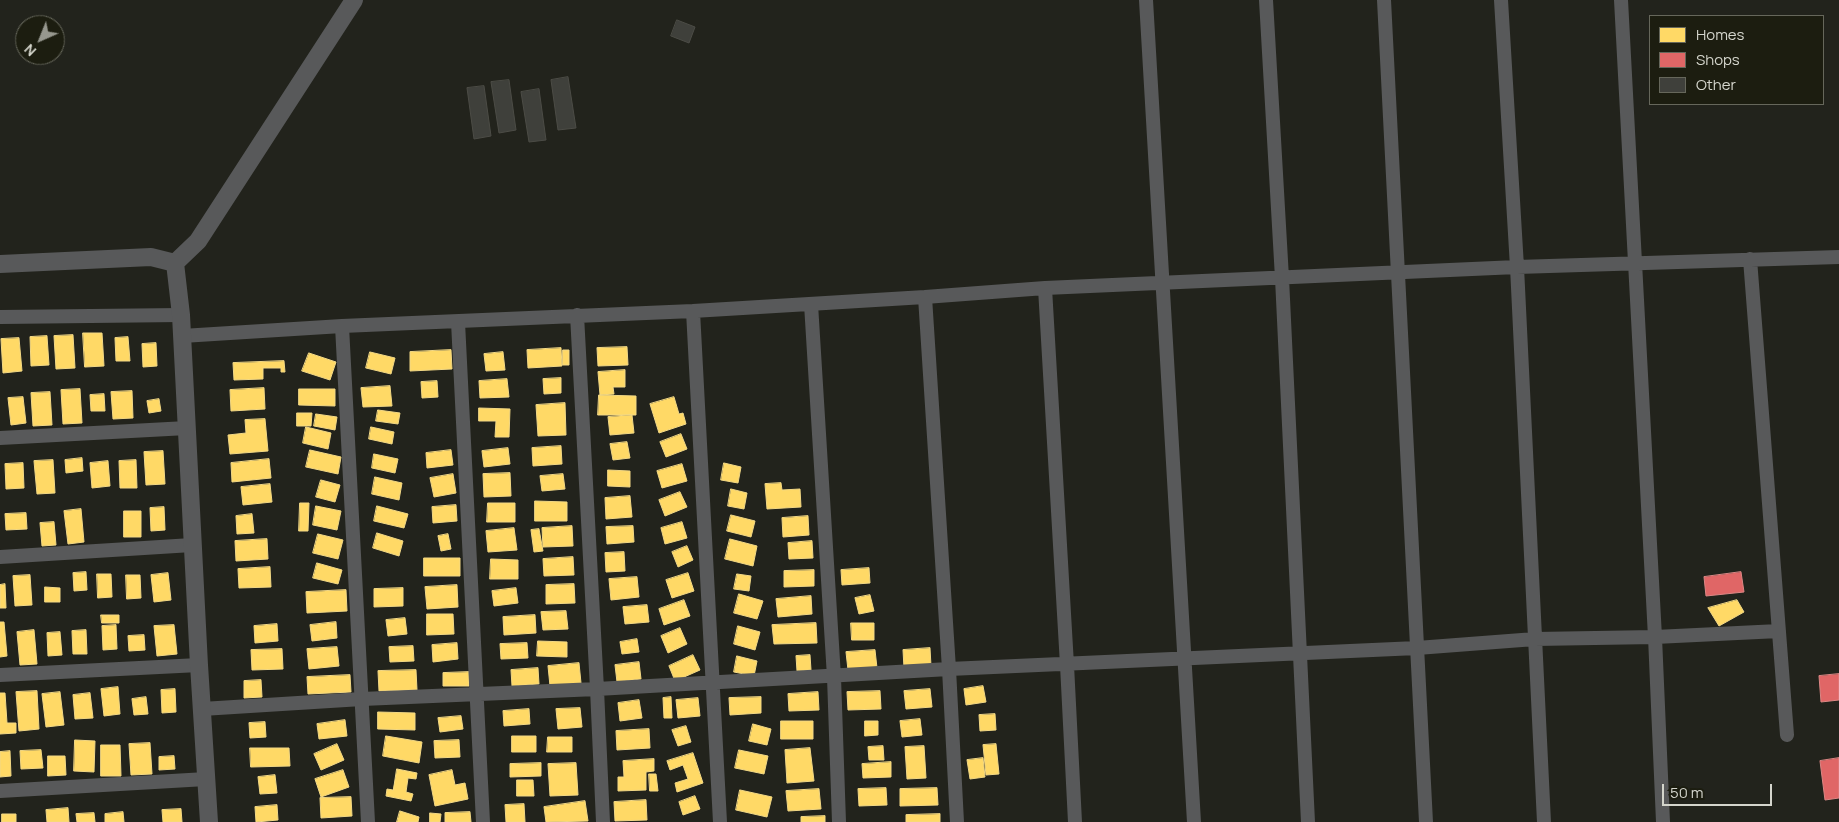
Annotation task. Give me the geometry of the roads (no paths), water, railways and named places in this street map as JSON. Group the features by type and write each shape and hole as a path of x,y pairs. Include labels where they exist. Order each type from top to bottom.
{"street":[{"path":"175,263 198,241 354,0"},
{"path":"1146,0 1194,822"},
{"path":"1266,0 1282,278 1308,822"},
{"path":"1384,0 1426,822"},
{"path":"1501,0 1517,267 1544,822"},
{"path":"1621,0 1656,637 1663,822"},
{"path":"0,264 151,257 175,263"},
{"path":"182,336 342,326 811,304 1045,288 1635,262 1839,257"},
{"path":"1750,259 1787,735"},
{"path":"175,263 181,315 198,665 209,822"},
{"path":"1045,288 1075,822"},
{"path":"925,297 957,822"},
{"path":"811,304 834,677 839,822"},
{"path":"693,310 720,822"},
{"path":"0,317 181,315"},
{"path":"577,315 598,689 603,822"},
{"path":"458,322 483,822"},
{"path":"342,326 368,822"},
{"path":"0,438 187,428"},
{"path":"0,557 192,545"},
{"path":"202,709 362,699 834,677 949,669 1417,648 1535,639 1656,637 1779,631"},
{"path":"0,675 198,665"},
{"path":"0,791 206,779"}]}
